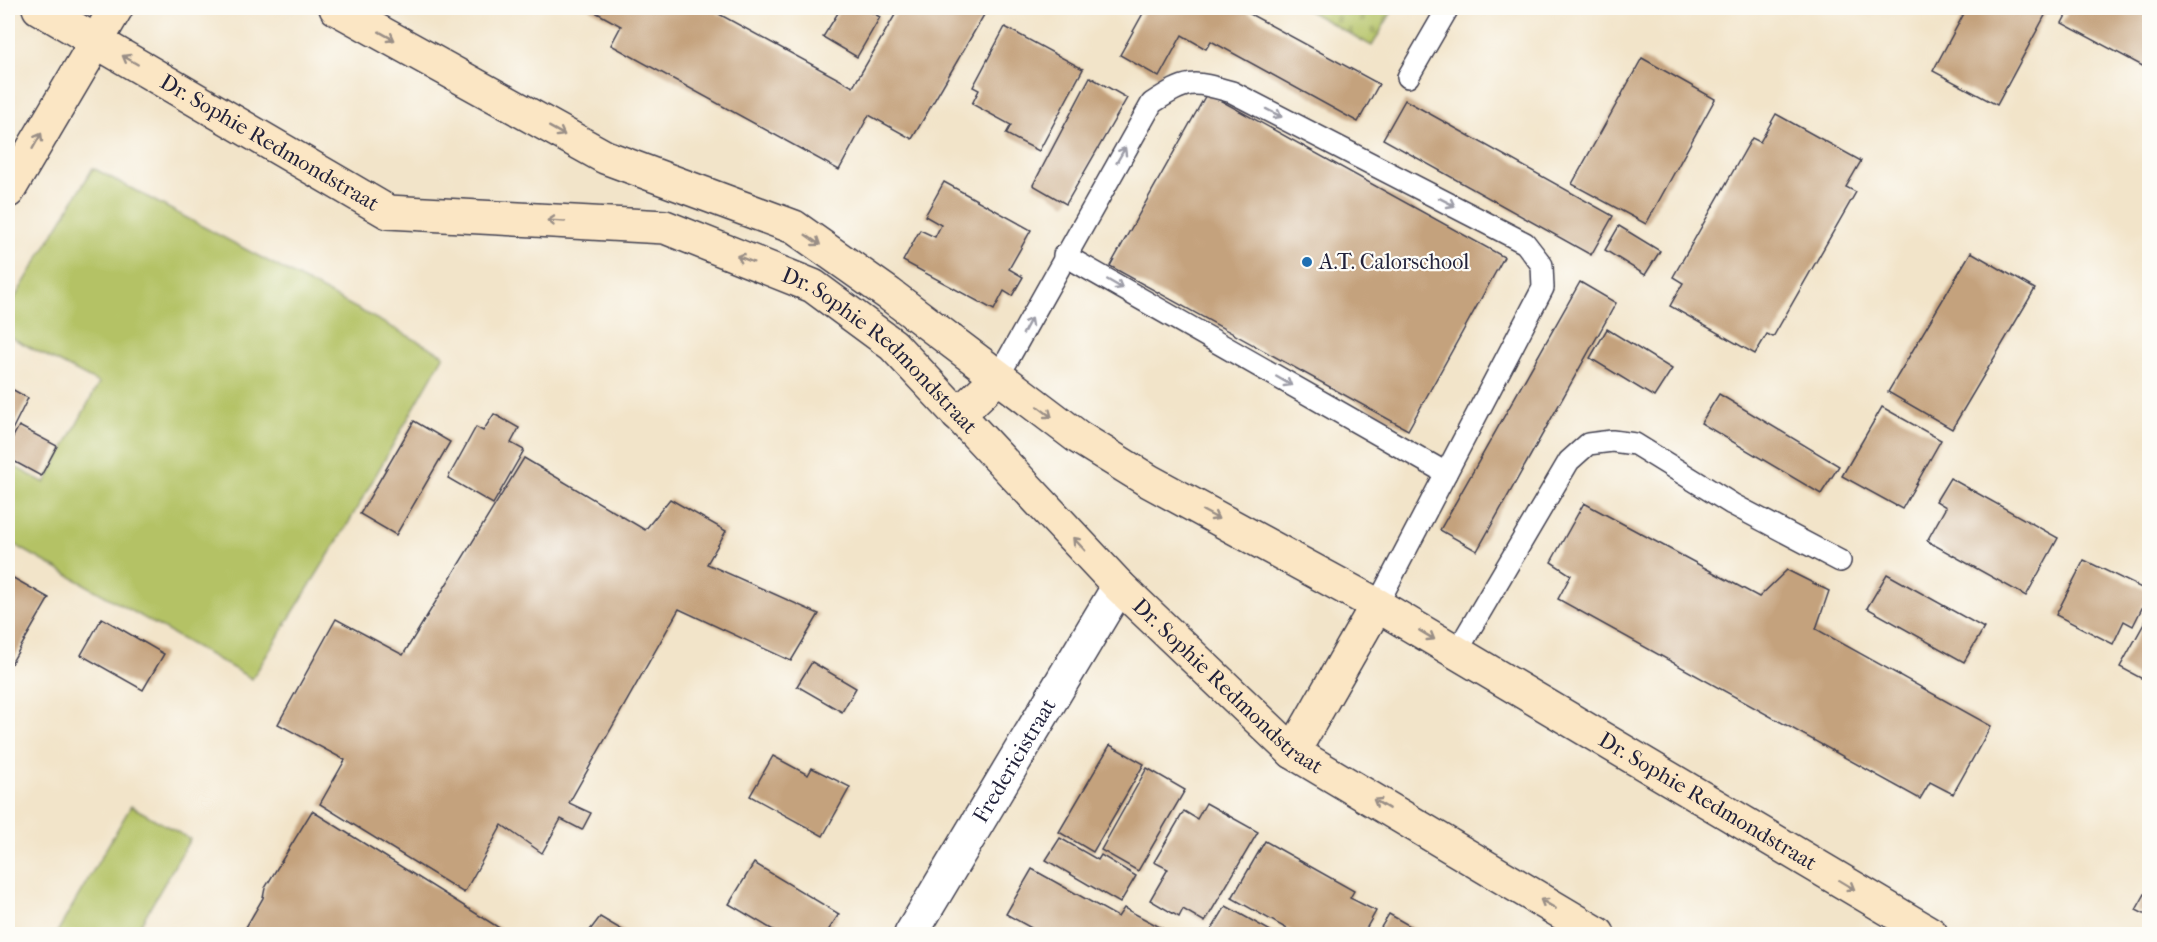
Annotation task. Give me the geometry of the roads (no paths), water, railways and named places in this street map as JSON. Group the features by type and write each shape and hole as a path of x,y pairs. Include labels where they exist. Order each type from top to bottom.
{"street":[{"name":"Dr. Sophie Redmondstraat","path":"39,8 388,212 665,227 813,286 892,345 1119,586 1293,752 1598,934"},
{"path":"8,191 116,8"},
{"name":"Dr. Sophie Redmondstraat","path":"336,8 605,157 794,227 889,294 1078,437 1149,482 1377,605 1931,934"},
{"path":"958,415 998,377"},
{"name":"Fredericistraat","path":"911,934 1119,586"},
{"path":"1293,752 1377,605"}],"lane":[{"path":"1408,77 1448,8"},
{"path":"998,377 1064,255 1152,103 1180,85 1199,82 1232,92 1525,243 1542,265 1543,288 1377,605"},
{"path":"1064,255 1446,473"},
{"path":"1456,653 1569,461 1588,444 1612,441 1635,444 1732,504 1840,561"}],"place":[{"name":"A.T. Calorschool","path":"1307,262"}]}
